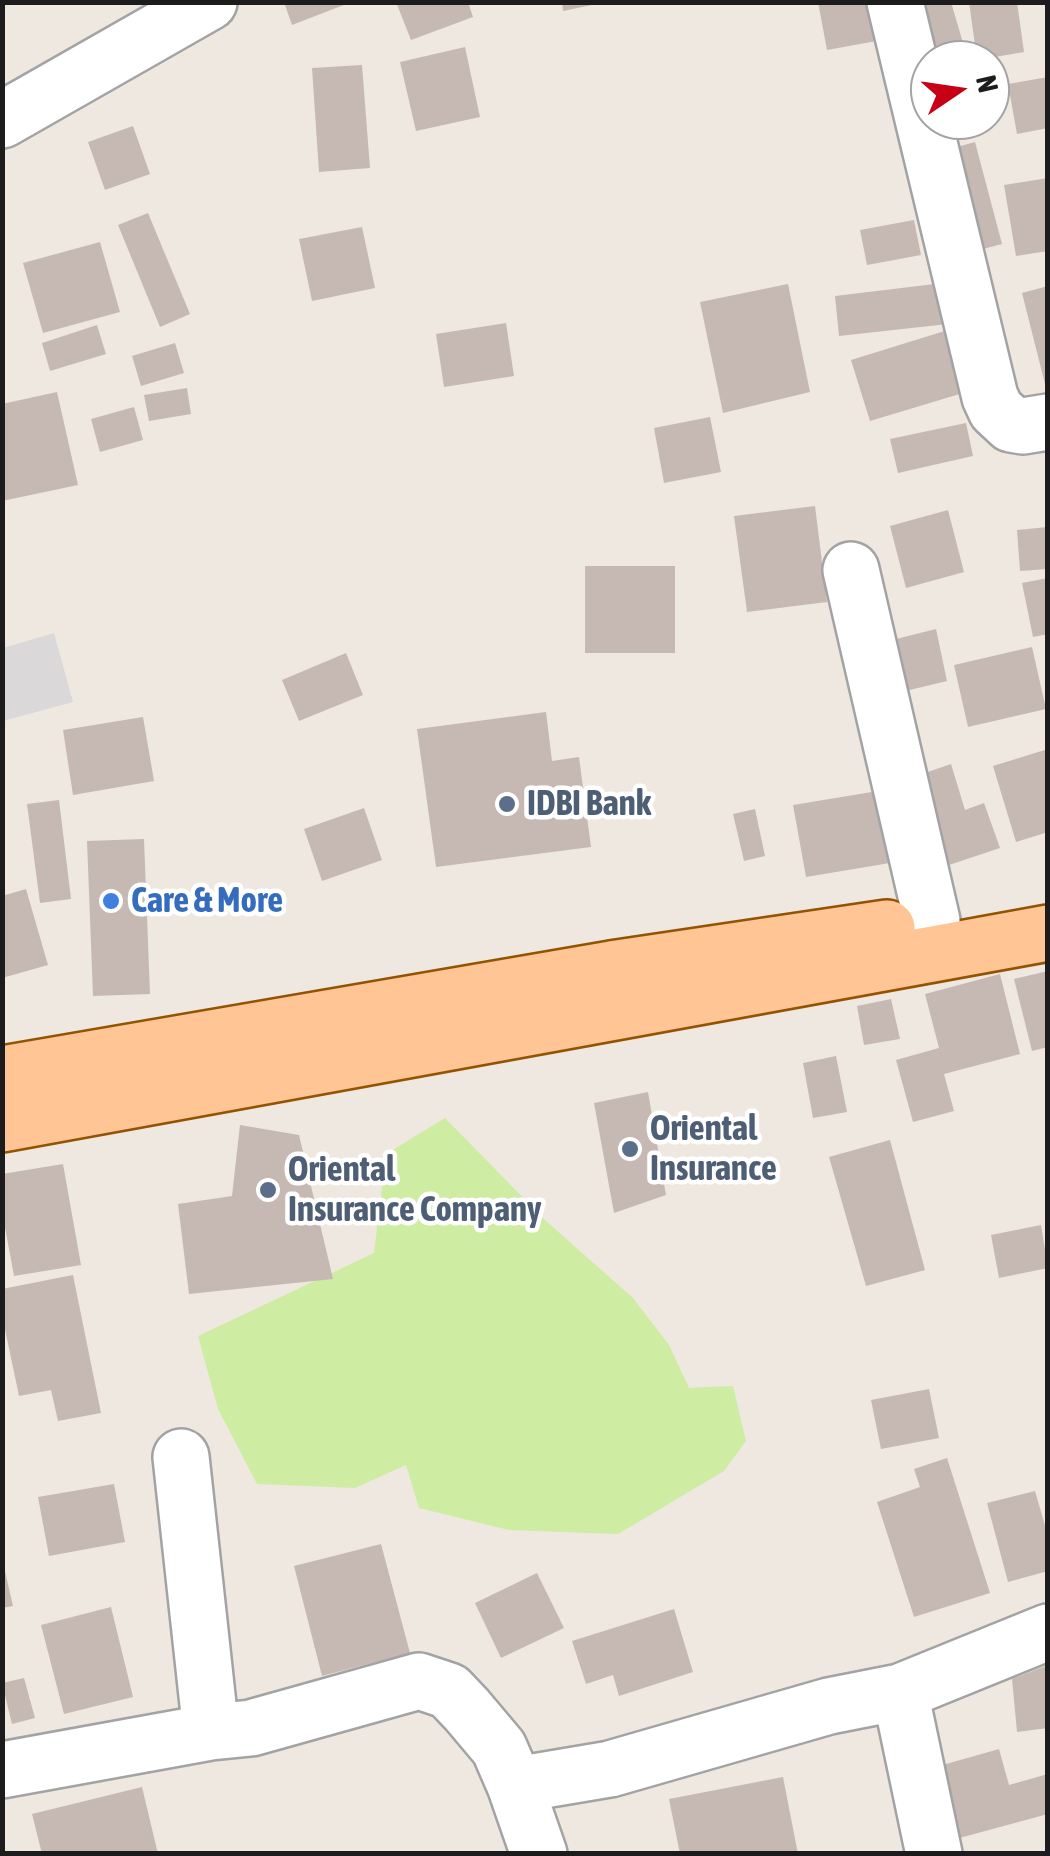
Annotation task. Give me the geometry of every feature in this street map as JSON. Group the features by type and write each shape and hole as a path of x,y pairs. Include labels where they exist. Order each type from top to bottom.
{"main road":[{"path":"2,1074 610,969 988,913 1048,897"},
{"path":"2,1124 1048,934"}],"street":[{"path":"2,120 208,2"},
{"path":"895,2 990,397 1002,418 1017,426 1048,422"},
{"path":"851,570 932,921"},
{"path":"182,1456 211,1732"},
{"path":"515,1785 610,1769 829,1706 900,1692 1048,1632"},
{"path":"2,1770 251,1728 419,1682 449,1690 499,1748 539,1854"},
{"path":"900,1692 934,1854"}],"shaded area":[{"path":"54,633 73,702 3,721 3,648"}],"green space":[{"path":"445,1118 546,1221 633,1298 669,1345 689,1388 733,1386 746,1441 724,1471 618,1534 509,1530 419,1508 406,1465 355,1488 257,1484 218,1409 198,1336 374,1253 386,1154"}],"building":[{"path":"284,2 349,2 349,3 292,25"},
{"path":"396,2 468,2 473,17 411,40"},
{"path":"562,2 597,2 597,4 563,11"},
{"path":"818,2 875,2 882,40 827,50"},
{"path":"915,2 951,2 962,40 925,40"},
{"path":"969,2 1017,2 1024,52 1010,54 1010,40 974,40"},
{"path":"465,47 480,117 416,131 400,62"},
{"path":"362,65 370,168 319,172 312,68"},
{"path":"1048,77 1048,128 1017,134 1010,84"},
{"path":"133,126 150,174 105,190 88,142"},
{"path":"975,142 1002,244 961,255 935,153"},
{"path":"1048,178 1048,251 1016,256 1004,185"},
{"path":"148,213 190,314 160,327 118,225"},
{"path":"914,220 921,255 867,265 860,230"},
{"path":"362,227 375,288 312,301 299,239"},
{"path":"100,242 120,312 43,333 23,263"},
{"path":"943,283 948,324 839,336 835,296"},
{"path":"788,284 810,392 723,413 700,302"},
{"path":"1048,286 1048,388 1046,388 1022,293"},
{"path":"506,323 514,376 444,387 436,334"},
{"path":"97,325 106,354 50,371 42,343"},
{"path":"964,325 983,387 870,421 851,360"},
{"path":"175,343 184,373 141,386 132,356"},
{"path":"187,388 191,414 149,421 144,395"},
{"path":"57,392 78,485 2,501 2,404"},
{"path":"134,407 143,440 100,452 91,419"},
{"path":"710,417 721,472 664,483 654,428"},
{"path":"966,423 973,456 898,473 890,439"},
{"path":"815,506 827,602 747,612 734,516"},
{"path":"948,510 964,572 906,588 890,526"},
{"path":"1048,527 1048,569 1020,571 1017,530"},
{"path":"585,566 675,566 675,653 585,653"},
{"path":"1048,578 1048,634 1033,637 1022,583"},
{"path":"936,629 947,681 893,694 880,643"},
{"path":"1032,647 1046,709 968,727 954,665"},
{"path":"346,653 363,695 299,721 282,680"},
{"name":"IDBI Bank","path":"546,712 552,761 579,757 591,847 436,867 417,729"},
{"path":"143,717 154,781 73,795 63,730"},
{"path":"1048,749 1048,832 1016,842 993,766"},
{"path":"951,764 965,810 984,803 1000,848 946,866 916,776"},
{"path":"884,790 896,862 806,877 793,805"},
{"path":"59,800 71,899 40,903 27,804"},
{"path":"364,808 382,860 322,881 304,829"},
{"path":"755,809 765,856 744,861 733,814"},
{"path":"144,839 150,994 93,996 87,841"},
{"path":"26,889 48,965 2,978 2,896"},
{"path":"1048,971 1048,1047 1032,1051 1014,979"},
{"path":"1000,974 1020,1054 944,1074 954,1111 913,1122 896,1060 939,1048 925,994"},
{"path":"891,999 900,1039 864,1045 857,1006"},
{"path":"836,1056 847,1112 813,1118 803,1063"},
{"name":"Oriental Insurance","path":"648,1092 666,1195 614,1213 594,1103"},
{"path":"240,1125 299,1135 333,1279 189,1294 178,1204 232,1196"},
{"path":"890,1140 925,1270 866,1286 829,1157"},
{"path":"63,1164 81,1265 14,1276 2,1211 2,1174"},
{"path":"1041,1225 1048,1268 999,1278 991,1235"},
{"path":"73,1275 101,1413 58,1421 51,1390 19,1396 2,1315 2,1289"},
{"path":"929,1389 939,1438 881,1449 871,1400"},
{"path":"947,1458 990,1593 914,1617 877,1502 920,1487 914,1469"},
{"path":"114,1484 125,1542 49,1556 38,1497"},
{"path":"1035,1491 1048,1536 1048,1571 1008,1582 987,1503"},
{"path":"381,1544 410,1653 322,1676 294,1566"},
{"path":"2,1558 13,1606 2,1608"},
{"path":"537,1573 564,1628 501,1658 475,1603"},
{"path":"111,1607 133,1697 64,1714 41,1625"},
{"path":"674,1609 693,1672 619,1696 613,1675 586,1684 572,1641"},
{"path":"1048,1665 1048,1728 1017,1732 1012,1679"},
{"path":"24,1678 35,1718 12,1724 2,1683"},
{"path":"999,1749 1009,1785 1048,1774 1048,1814 952,1840 932,1768"},
{"path":"783,1777 798,1854 680,1854 669,1799"},
{"path":"142,1787 158,1854 42,1854 32,1814"}],"place":[{"name":"IDBI Bank","path":"507,804"},
{"name":"Care & More","path":"111,901"},
{"name":"Oriental Insurance","path":"630,1149"},
{"name":"Oriental Insurance Company","path":"268,1190"}]}
